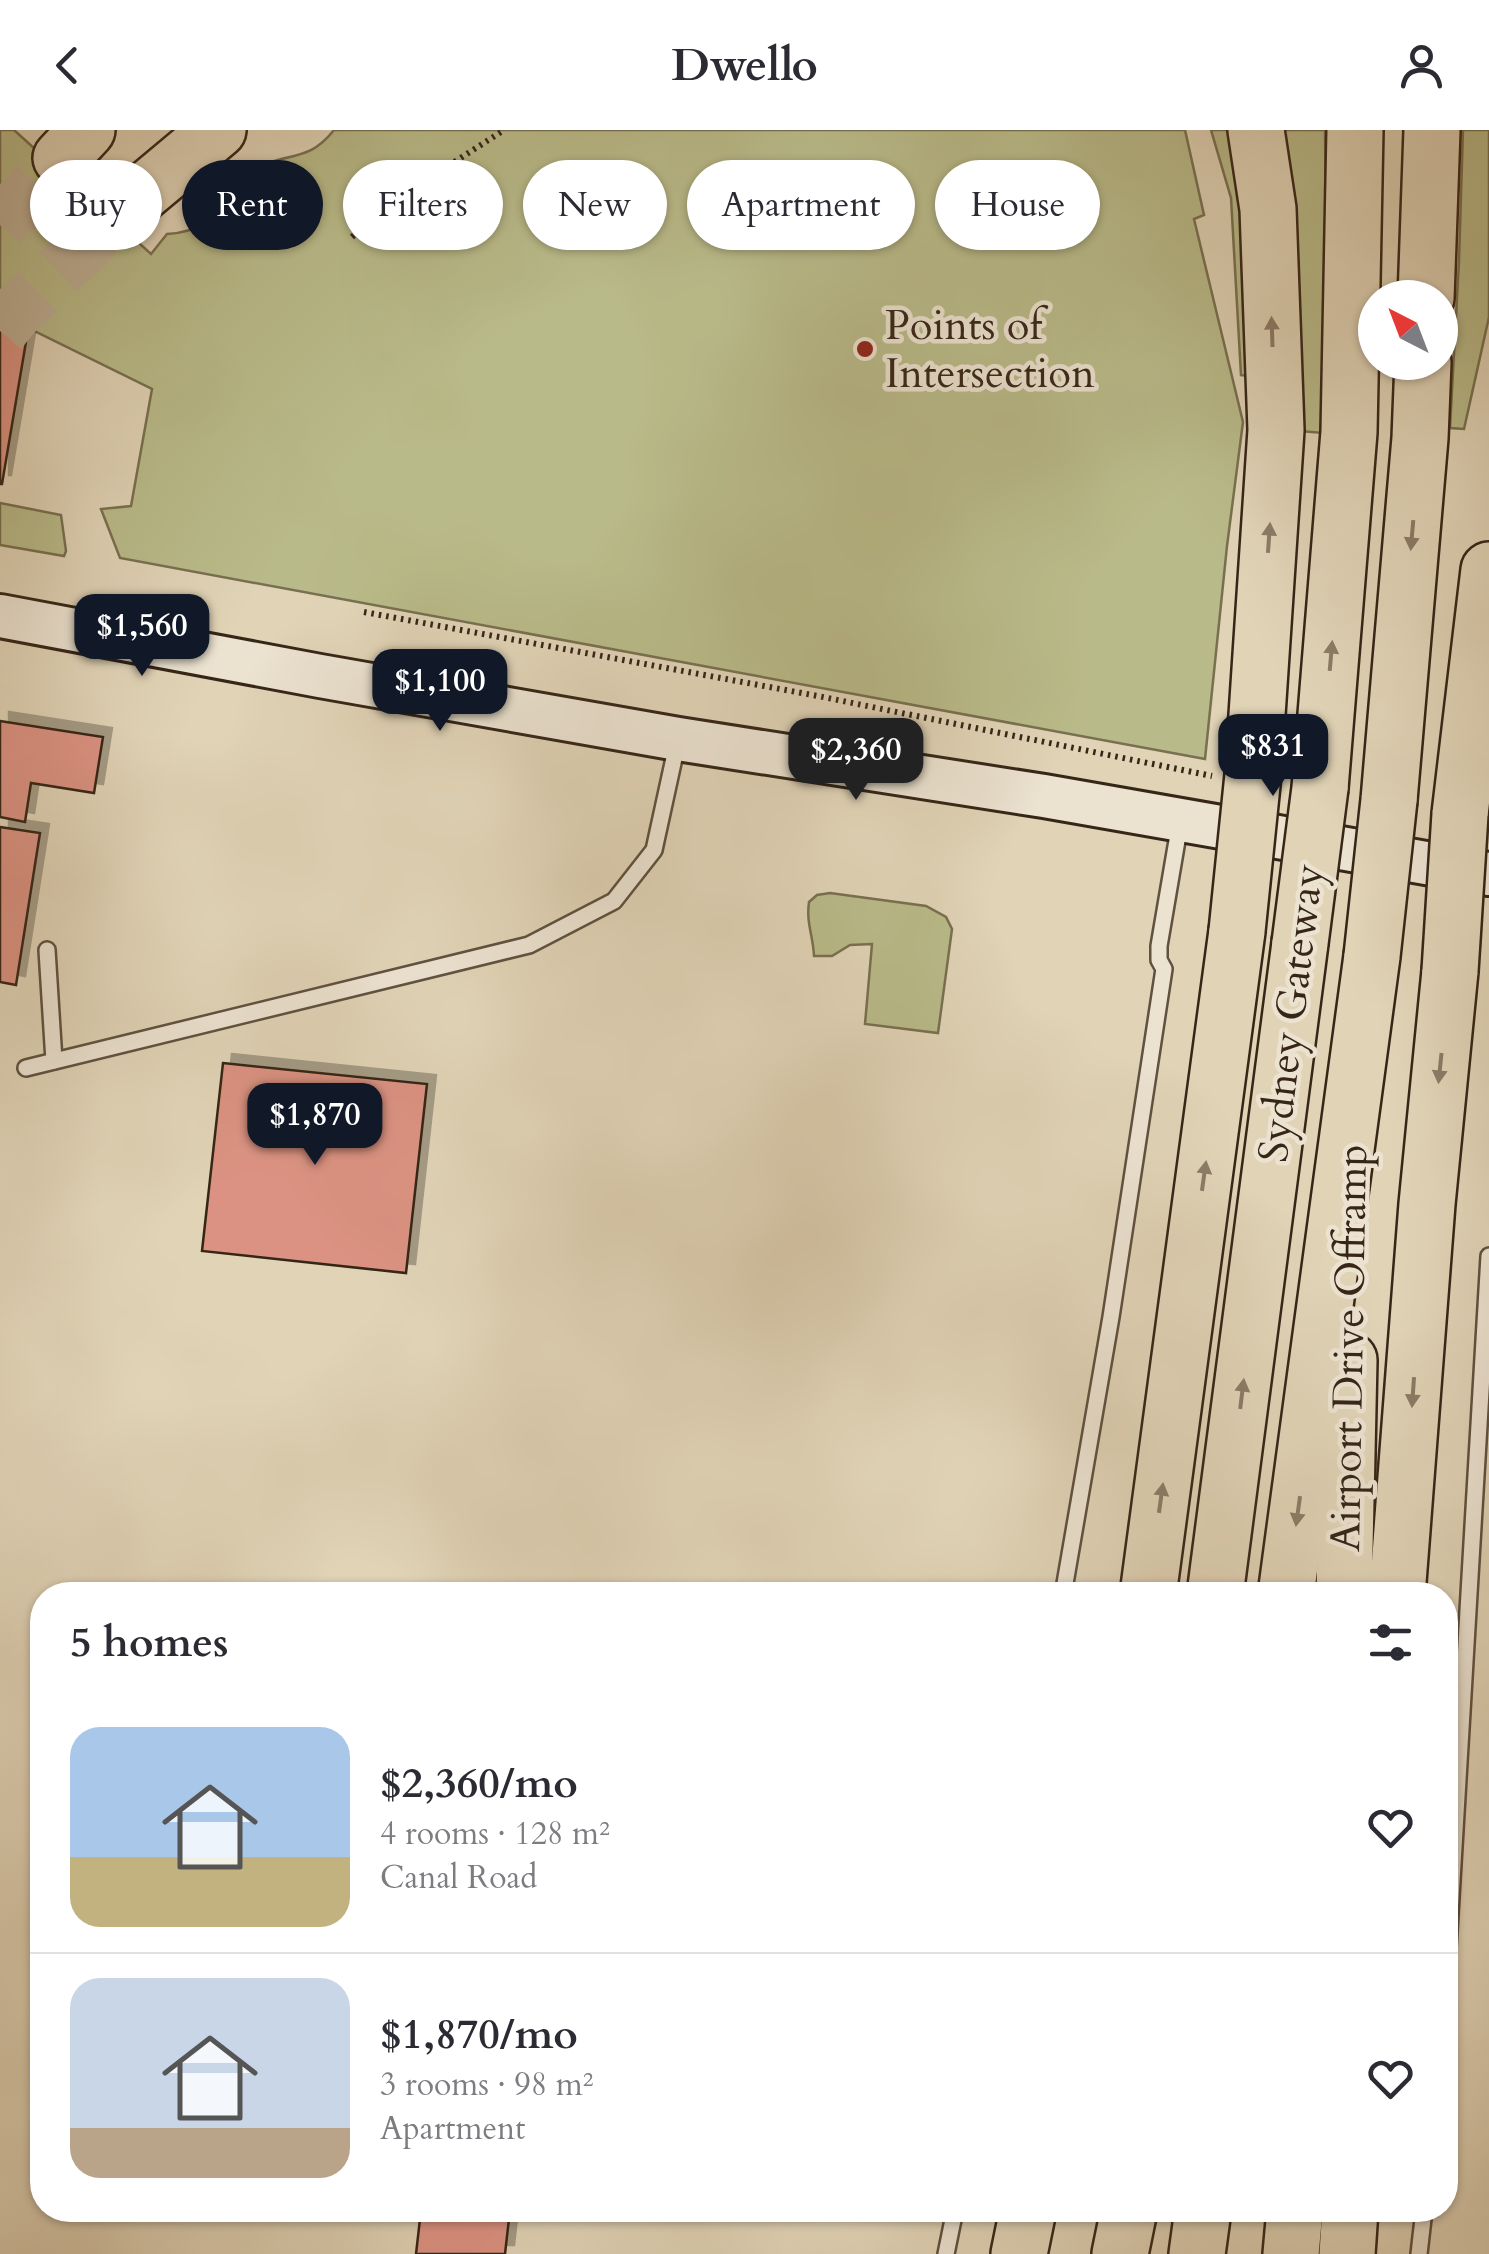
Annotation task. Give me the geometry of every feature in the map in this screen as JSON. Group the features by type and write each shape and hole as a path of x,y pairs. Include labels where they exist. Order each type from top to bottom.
{"highway":[{"path":"162,177 218,130"},
{"path":"1150,1582 1238,930 1239,777 1276,430 1268,209 1256,130"},
{"name":"Sydney Gateway","path":"1217,1582 1320,788 1349,432 1356,130"},
{"path":"1427,280 1432,130"},
{"name":"Sydney Gateway","path":"1288,1582 1372,956 1389,800 1422,380"},
{"path":"1399,1582 1460,814 1489,570"},
{"name":"Airport Drive Offramp","path":"1344,1582 1354,1102"},
{"path":"1018,2254 1025,2222"},
{"path":"1046,2254 1050,2222"},
{"path":"1123,2254 1129,2222"},
{"path":"1197,2254 1201,2222"},
{"path":"1291,2254 1294,2222"},
{"path":"1347,2254 1349,2222"}],"main road":[{"path":"0,616 678,739 1044,796 1489,874"}],"lane":[{"path":"26,1068 529,945 614,901 654,850 678,739"},
{"path":"1065,1582 1111,1317 1164,969 1159,946 1181,820"},
{"path":"47,950 54,1061"},
{"path":"1458,1779 1489,1256"},
{"path":"946,2254 953,2222"},
{"path":"1419,2254 1423,2222"}],"path":[{"path":"457,160 504,130"},
{"path":"364,612 1239,777"}],"green space":[{"path":"0,130 14,130 47,160 30,160 30,250 147,250 151,254 162,250 167,234 182,232 182,250 323,250 323,160 277,160 307,152 334,130 1185,130 1204,215 1194,219 1243,422 1205,759 120,558 101,509 131,506 152,389 0,314"},
{"path":"1211,130 1238,130 1252,376 1241,375 1231,198"},
{"path":"1279,130 1325,130 1327,351 1323,433 1288,430"},
{"path":"1463,130 1489,130 1489,317 1464,429 1450,428 1453,380 1458,380"},
{"path":"0,503 61,515 64,556 0,545"},
{"path":"830,893 926,906 946,917 952,929 938,1033 865,1024 872,944 850,945 832,956 814,956 809,902 817,895"}],"building":[{"path":"0,307 9,308 6,327 28,330 2,484 0,484"},
{"path":"0,721 103,737 94,793 31,783 25,822 0,817"},
{"path":"0,827 40,833 16,985 0,982"},
{"path":"223,1063 427,1084 406,1273 202,1251"},
{"path":"420,2222 509,2222 505,2254 416,2254"}],"tunnel":[{"path":"0,225 61,158"},
{"path":"0,331 80,250"}],"place":[{"name":"Points of Intersection","path":"865,349"}]}
